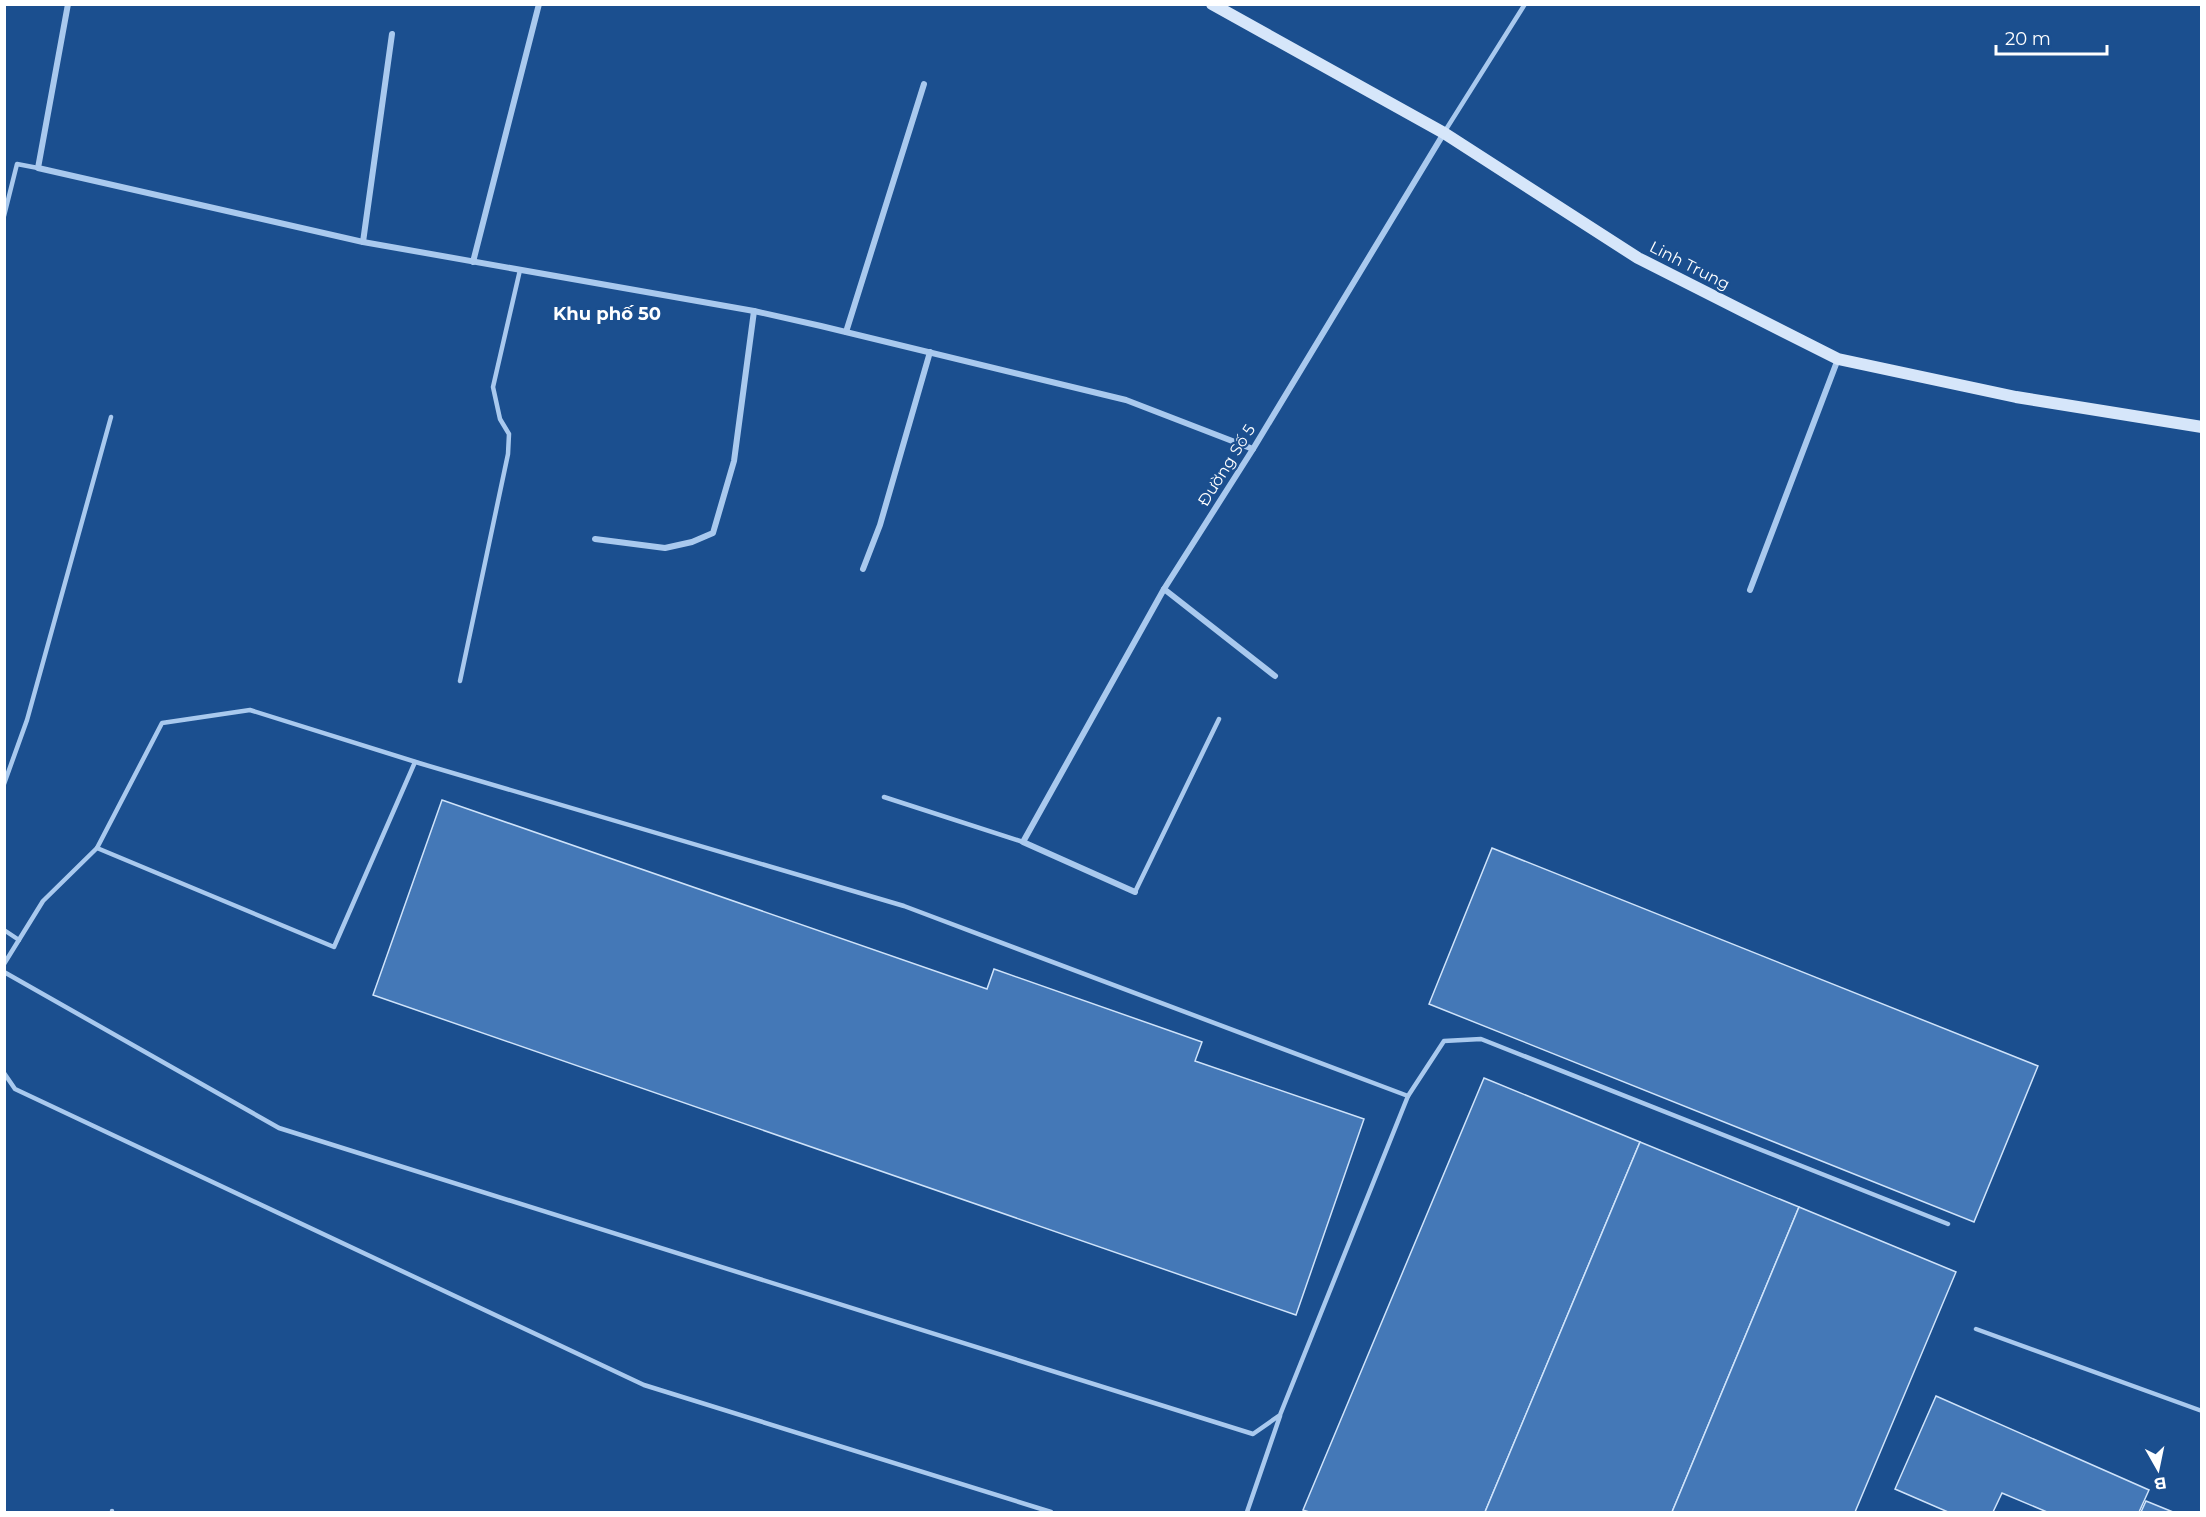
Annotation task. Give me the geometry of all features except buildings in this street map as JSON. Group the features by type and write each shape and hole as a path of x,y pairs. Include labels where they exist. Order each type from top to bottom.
{"street":[{"path":"68,4 38,168 363,242 754,311 846,332 1126,400 1253,450"},
{"path":"473,262 539,4"},
{"name":"Linh Trung","path":"1212,4 1444,134 1638,258 1838,359 2016,397 2202,427"},
{"path":"363,242 392,34"},
{"path":"846,332 924,84"},
{"name":"Đường Số 5","path":"1023,842 1164,589 1253,450 1444,134"},
{"path":"595,539 665,548 692,542 713,532 734,461 754,311"},
{"path":"863,568 880,525 930,352"},
{"path":"1750,590 1838,359"},
{"path":"1164,589 1275,676"},
{"path":"1023,842 1135,892"}],"lane":[{"name":"Đường Số 5","path":"1444,134 1526,4"},
{"path":"4,216 17,164 38,168"},
{"path":"460,681 508,454 509,434 500,419 493,387 520,270"},
{"path":"4,784 27,720 111,417"},
{"path":"4,964 43,901 97,848 162,723 250,710 415,762 903,906 1408,1096"},
{"path":"1135,892 1219,719"},
{"path":"97,848 334,947 415,762"},
{"path":"885,797 1023,842"},
{"path":"4,930 19,940"},
{"path":"4,972 279,1128 1253,1434 1280,1415"},
{"path":"1247,1512 1280,1415 1408,1096 1444,1041 1481,1039 1948,1224"},
{"path":"4,1073 15,1089 644,1385 1051,1512"},
{"path":"1977,1329 2202,1411"}],"district":[{"name":"Khu phố 50","path":"607,314"}]}
